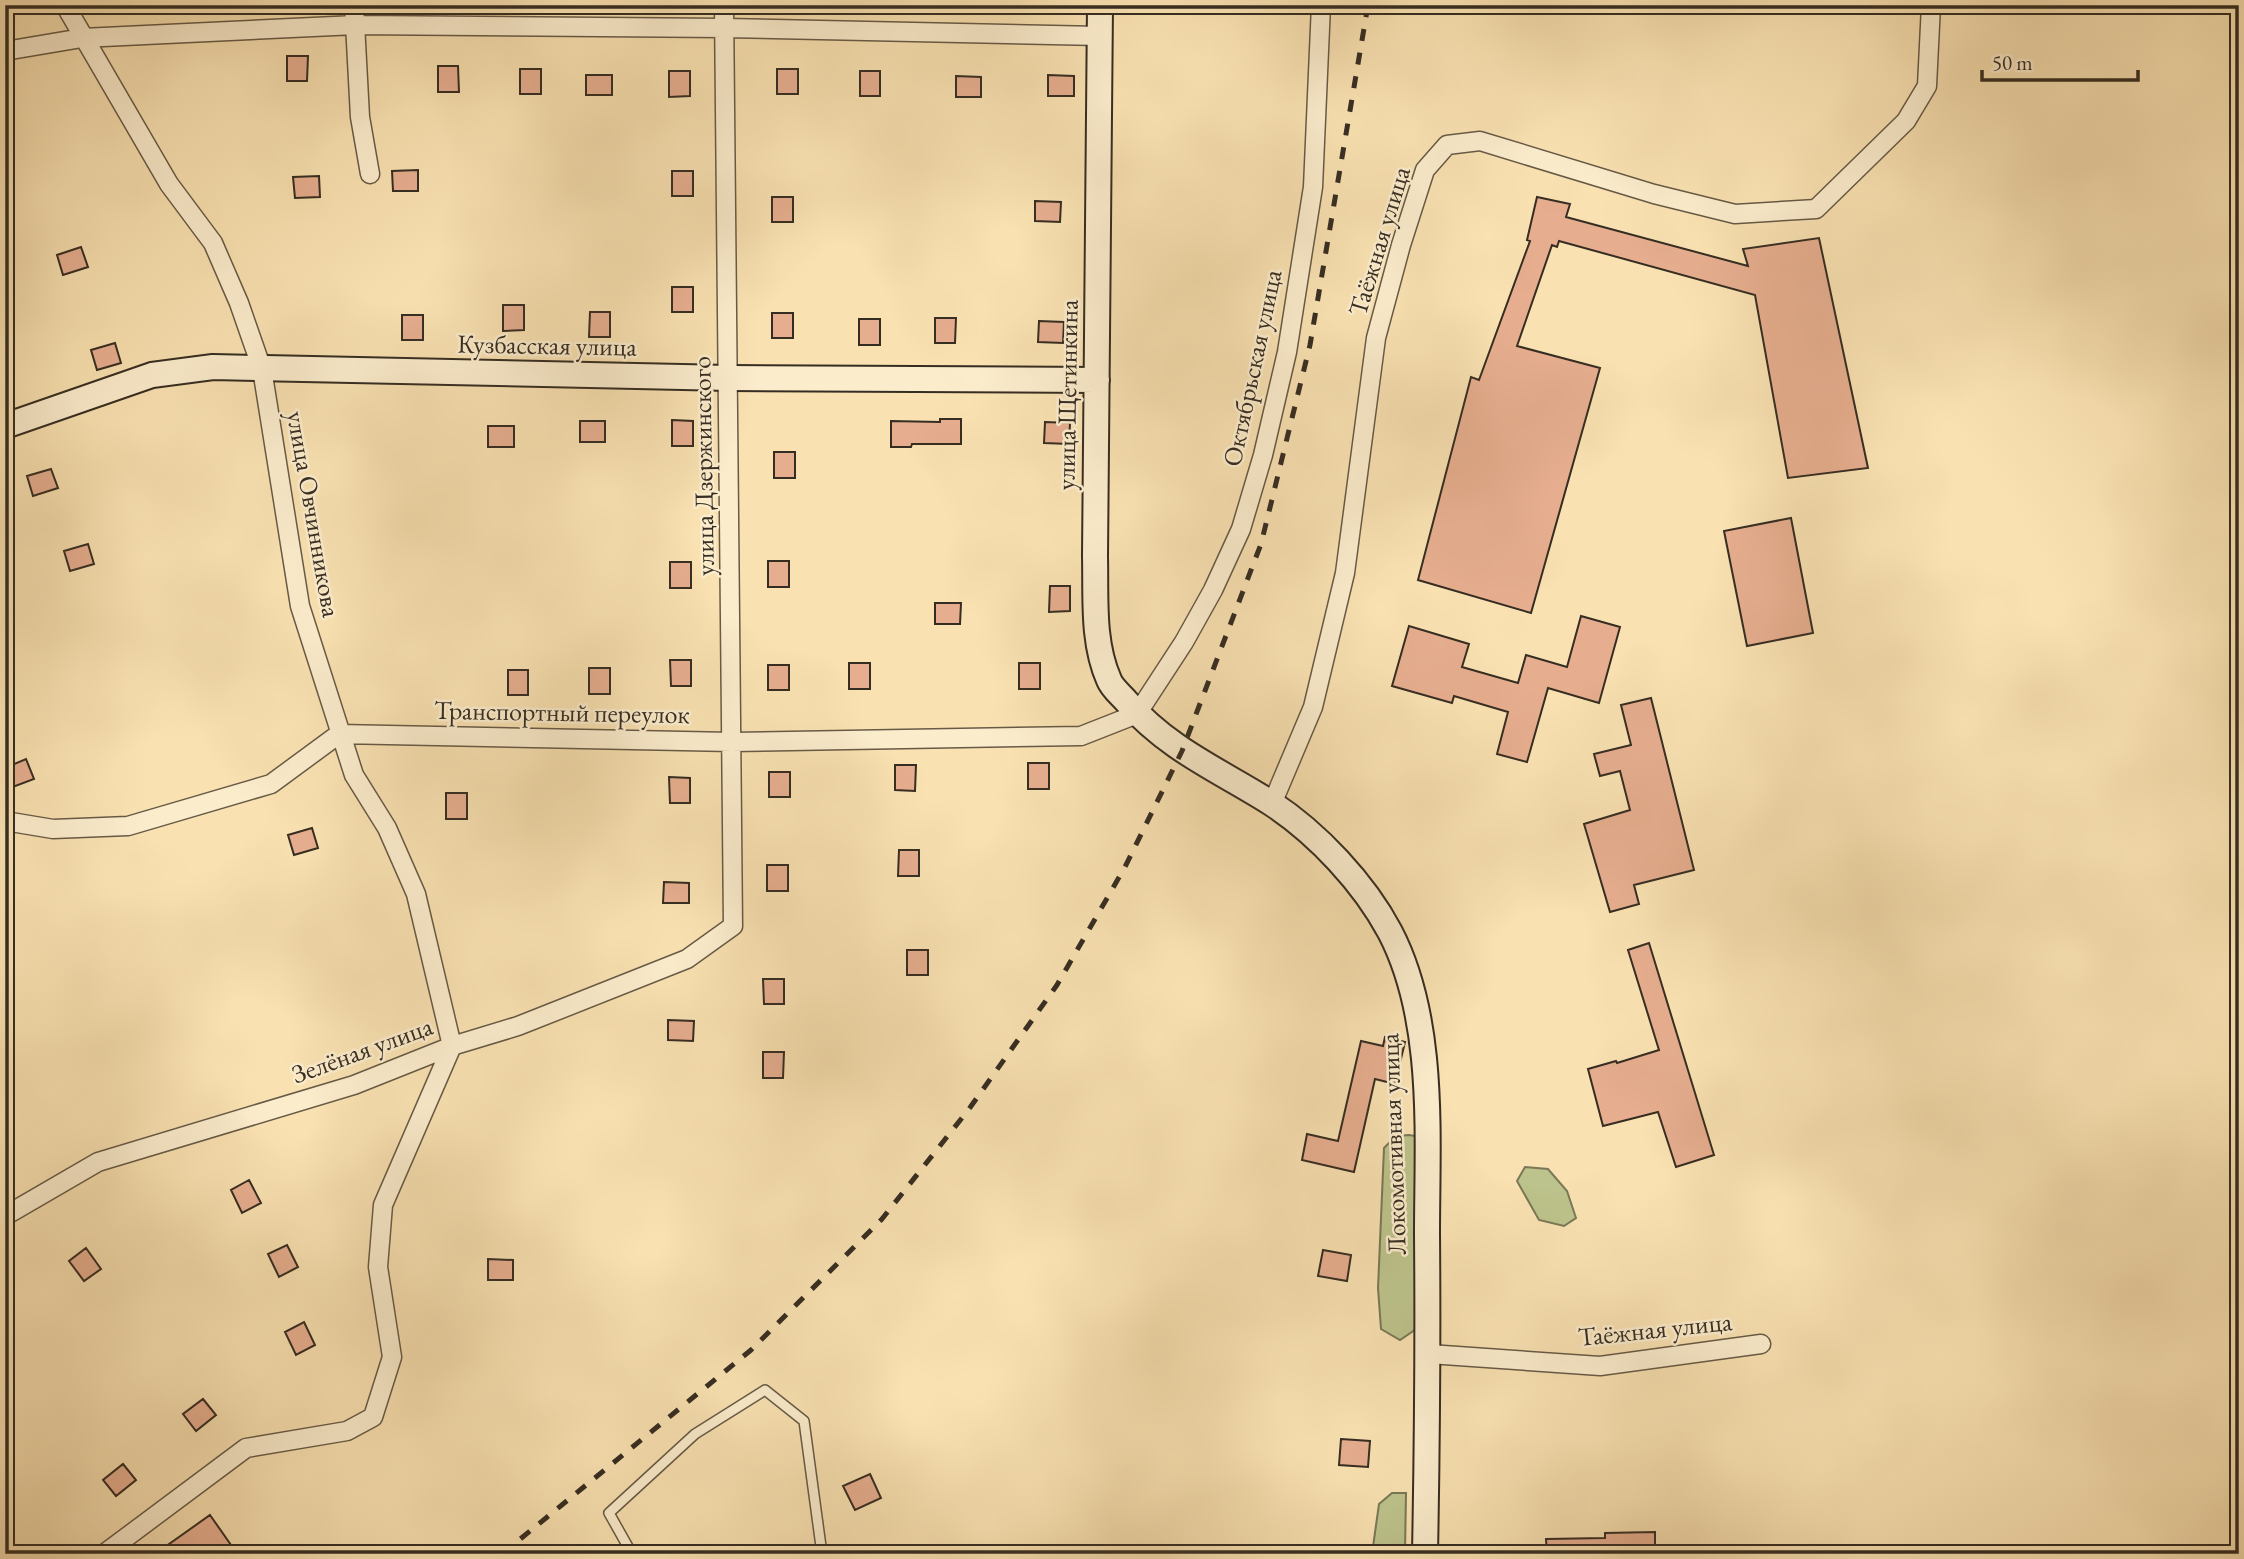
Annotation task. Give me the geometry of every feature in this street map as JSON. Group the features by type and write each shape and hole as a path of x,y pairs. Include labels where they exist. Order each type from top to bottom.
{"street":[{"name":"улица Овчинникова","path":"65,5 169,184 213,243 239,303 262,369 300,606 354,775 387,828 416,894 452,1046"},
{"path":"354,5 360,117 370,174"},
{"name":"улица Дзержинского","path":"724,5 733,926"},
{"name":"улица Щетинкина","path":"1100,5 1095,556 1097,642 1109,682 1137,713 1182,751"},
{"name":"Октябрьская улица","path":"1137,713 1184,642 1213,590 1241,529 1263,455 1287,352 1313,187 1321,5"},
{"name":"Таёжная улица","path":"1272,804 1312,707 1339,600 1377,338 1401,245 1425,170 1447,145 1480,141 1654,194 1735,214 1816,209 1906,121 1927,86 1931,5"},
{"path":"5,51 82,38 356,25 725,28 1100,36"},
{"name":"Кузбасская улица","path":"5,426 152,375 213,367 729,378 1097,380"},
{"name":"Транспортный переулок","path":"339,734 732,742 1081,736 1137,713"},
{"path":"5,821 53,829 128,825 271,784 339,734"},
{"name":"Локомотивная улица","path":"1182,751 1272,804 1313,835 1370,897 1391,934 1408,978 1421,1032 1425,1087 1429,1354 1425,1554"},
{"name":"Зелёная улица","path":"5,1216 98,1163 354,1084 452,1046 518,1026 687,959 733,926"},
{"path":"104,1554 246,1448 347,1431 373,1417 393,1357 378,1267 383,1205 452,1046"},
{"name":"Таёжная улица","path":"1429,1354 1600,1366 1760,1344"}],"lane":[{"path":"632,1554 609,1513 695,1434 765,1390 804,1421 822,1554"}],"green space":[{"path":"1396,1136 1427,1138 1428,1321 1400,1340 1381,1329 1378,1288 1384,1148"},
{"path":"1525,1167 1548,1169 1567,1191 1576,1218 1564,1226 1539,1220 1517,1181"},
{"path":"1392,1493 1406,1493 1405,1554 1372,1554 1379,1504"}],"building":[{"path":"287,56 308,56 307,81 287,81"},
{"path":"438,66 458,66 459,92 438,92"},
{"path":"520,69 541,69 541,94 520,94"},
{"path":"777,69 798,69 798,94 777,94"},
{"path":"669,71 690,71 690,96 669,97"},
{"path":"860,71 880,71 880,96 860,96"},
{"path":"586,75 612,75 612,95 586,95"},
{"path":"1048,75 1074,76 1074,96 1048,96"},
{"path":"956,76 981,77 981,97 956,97"},
{"path":"418,170 418,191 393,191 392,171"},
{"path":"672,171 693,171 693,196 672,196"},
{"path":"319,176 320,197 295,198 293,177"},
{"path":"772,197 793,197 793,222 772,222"},
{"path":"1537,197 1570,204 1566,217 1748,266 1743,249 1819,238 1868,468 1788,478 1755,295 1559,241 1557,247 1552,245 1517,346 1600,368 1531,613 1418,580 1471,377 1479,380 1530,241 1527,240"},
{"path":"1035,201 1061,202 1060,222 1035,221"},
{"path":"81,247 88,267 63,275 57,255"},
{"path":"672,287 693,287 693,312 672,312"},
{"path":"503,305 524,305 524,330 503,331"},
{"path":"590,312 610,312 610,337 589,337"},
{"path":"772,313 793,313 793,338 772,338"},
{"path":"402,315 423,315 423,340 402,340"},
{"path":"935,318 956,318 955,343 935,343"},
{"path":"859,319 880,319 880,345 859,345"},
{"path":"1039,321 1064,322 1063,343 1038,342"},
{"path":"115,343 121,363 97,370 91,350"},
{"path":"940,419 961,419 961,444 891,447 891,421 940,422"},
{"path":"672,420 693,421 693,446 672,446"},
{"path":"580,421 605,421 605,442 580,442"},
{"path":"1045,422 1070,423 1069,444 1044,443"},
{"path":"488,426 514,426 514,447 488,447"},
{"path":"774,452 795,452 795,478 774,478"},
{"path":"51,469 58,488 33,496 27,476"},
{"path":"1791,518 1813,633 1747,646 1724,531"},
{"path":"88,544 94,564 70,571 64,551"},
{"path":"768,561 789,561 789,587 768,587"},
{"path":"670,562 691,562 691,588 670,588"},
{"path":"1050,586 1070,586 1070,611 1049,612"},
{"path":"935,603 961,603 960,624 935,624"},
{"path":"1581,616 1620,627 1599,703 1548,688 1527,762 1497,754 1508,712 1454,696 1452,703 1392,686 1409,626 1469,644 1462,667 1518,683 1526,655 1567,667"},
{"path":"670,660 691,660 691,686 671,686"},
{"path":"849,663 870,663 870,689 849,689"},
{"path":"1019,663 1040,663 1040,689 1019,689"},
{"path":"768,665 789,665 789,690 768,690"},
{"path":"589,668 610,668 610,694 589,694"},
{"path":"508,670 528,670 528,695 508,695"},
{"path":"1651,698 1694,870 1634,885 1639,904 1610,912 1584,824 1630,810 1620,771 1600,776 1594,754 1631,745 1621,705"},
{"path":"26,759 34,779 10,788 5,777 5,768"},
{"path":"1028,763 1049,763 1049,789 1028,789"},
{"path":"895,765 916,765 915,791 895,790"},
{"path":"769,772 790,772 790,797 769,797"},
{"path":"669,777 690,778 690,803 670,803"},
{"path":"446,793 467,793 467,819 446,819"},
{"path":"312,828 318,848 294,855 288,835"},
{"path":"899,850 919,850 919,876 898,876"},
{"path":"767,865 788,865 788,891 767,891"},
{"path":"664,882 689,883 689,903 663,903"},
{"path":"1649,943 1714,1155 1676,1167 1658,1112 1603,1126 1588,1069 1659,1050 1628,950"},
{"path":"907,950 928,950 928,975 907,975"},
{"path":"763,979 784,979 784,1004 764,1004"},
{"path":"668,1020 694,1021 693,1041 668,1040"},
{"path":"1385,1037 1405,1042 1395,1084 1375,1079 1354,1172 1302,1160 1307,1134 1338,1141 1361,1041 1383,1046"},
{"path":"763,1052 784,1052 783,1078 763,1078"},
{"path":"249,1180 261,1203 242,1213 231,1190"},
{"path":"287,1245 298,1267 279,1277 268,1254"},
{"path":"86,1248 101,1269 84,1281 69,1261"},
{"path":"1323,1250 1351,1255 1347,1281 1318,1276"},
{"path":"488,1259 513,1260 513,1280 488,1280"},
{"path":"304,1322 315,1345 296,1355 285,1332"},
{"path":"203,1399 216,1415 196,1431 183,1414"},
{"path":"1341,1439 1370,1441 1368,1467 1339,1465"},
{"path":"123,1464 136,1480 116,1496 103,1480"},
{"path":"870,1474 881,1498 855,1510 843,1486"},
{"path":"210,1515 231,1545 219,1554 155,1554"},
{"path":"1655,1532 1655,1554 1547,1554 1546,1539 1605,1538 1605,1533"}],"railway":[{"path":"502,1554 751,1350 882,1219 969,1109 1057,985 1125,867 1182,751 1261,544 1310,345 1368,5"}]}
